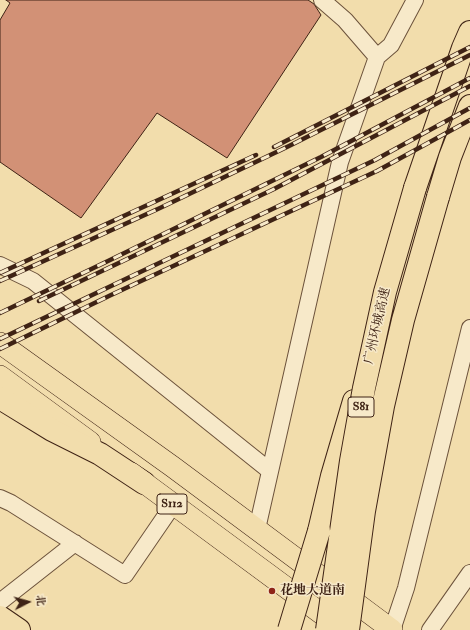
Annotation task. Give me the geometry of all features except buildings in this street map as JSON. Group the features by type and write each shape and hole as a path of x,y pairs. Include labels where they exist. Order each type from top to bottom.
{"highway":[{"name":"广州环城高速","path":"327,630 357,427 385,292 415,188 463,48 470,32"},
{"name":"广州环城高速","path":"348,630 376,437 390,374 403,320 438,197 450,157 470,106"},
{"path":"301,630 319,531 332,476 385,292"},
{"path":"0,398 52,430 100,454 144,483"},
{"path":"352,630 355,586 362,528"},
{"path":"289,630 319,531"},
{"path":"0,617 14,630"},
{"path":"0,617 19,630"}],"main road":[{"name":"S112","path":"0,343 257,529 392,630"},
{"name":"S112","path":"0,376 344,630"}],"street":[{"path":"322,0 345,20 377,57"},
{"path":"257,529 340,162 377,57 391,45 415,0"},
{"path":"0,265 33,281 270,471"},
{"path":"392,630 406,588 470,328"},
{"path":"0,498 11,503 125,575 173,505"},
{"path":"0,602 75,543"},
{"path":"430,630 470,573"}],"railway":[{"path":"274,147 470,47"},
{"path":"0,281 160,208 289,146 470,55"},
{"path":"0,313 321,157 470,78"},
{"path":"39,301 274,189 470,86"},
{"path":"0,339 375,160 470,108"},
{"path":"0,349 111,295 377,171 470,120"},
{"path":"0,273 256,155"}],"place":[{"name":"花地大道南","path":"272,591"}]}
